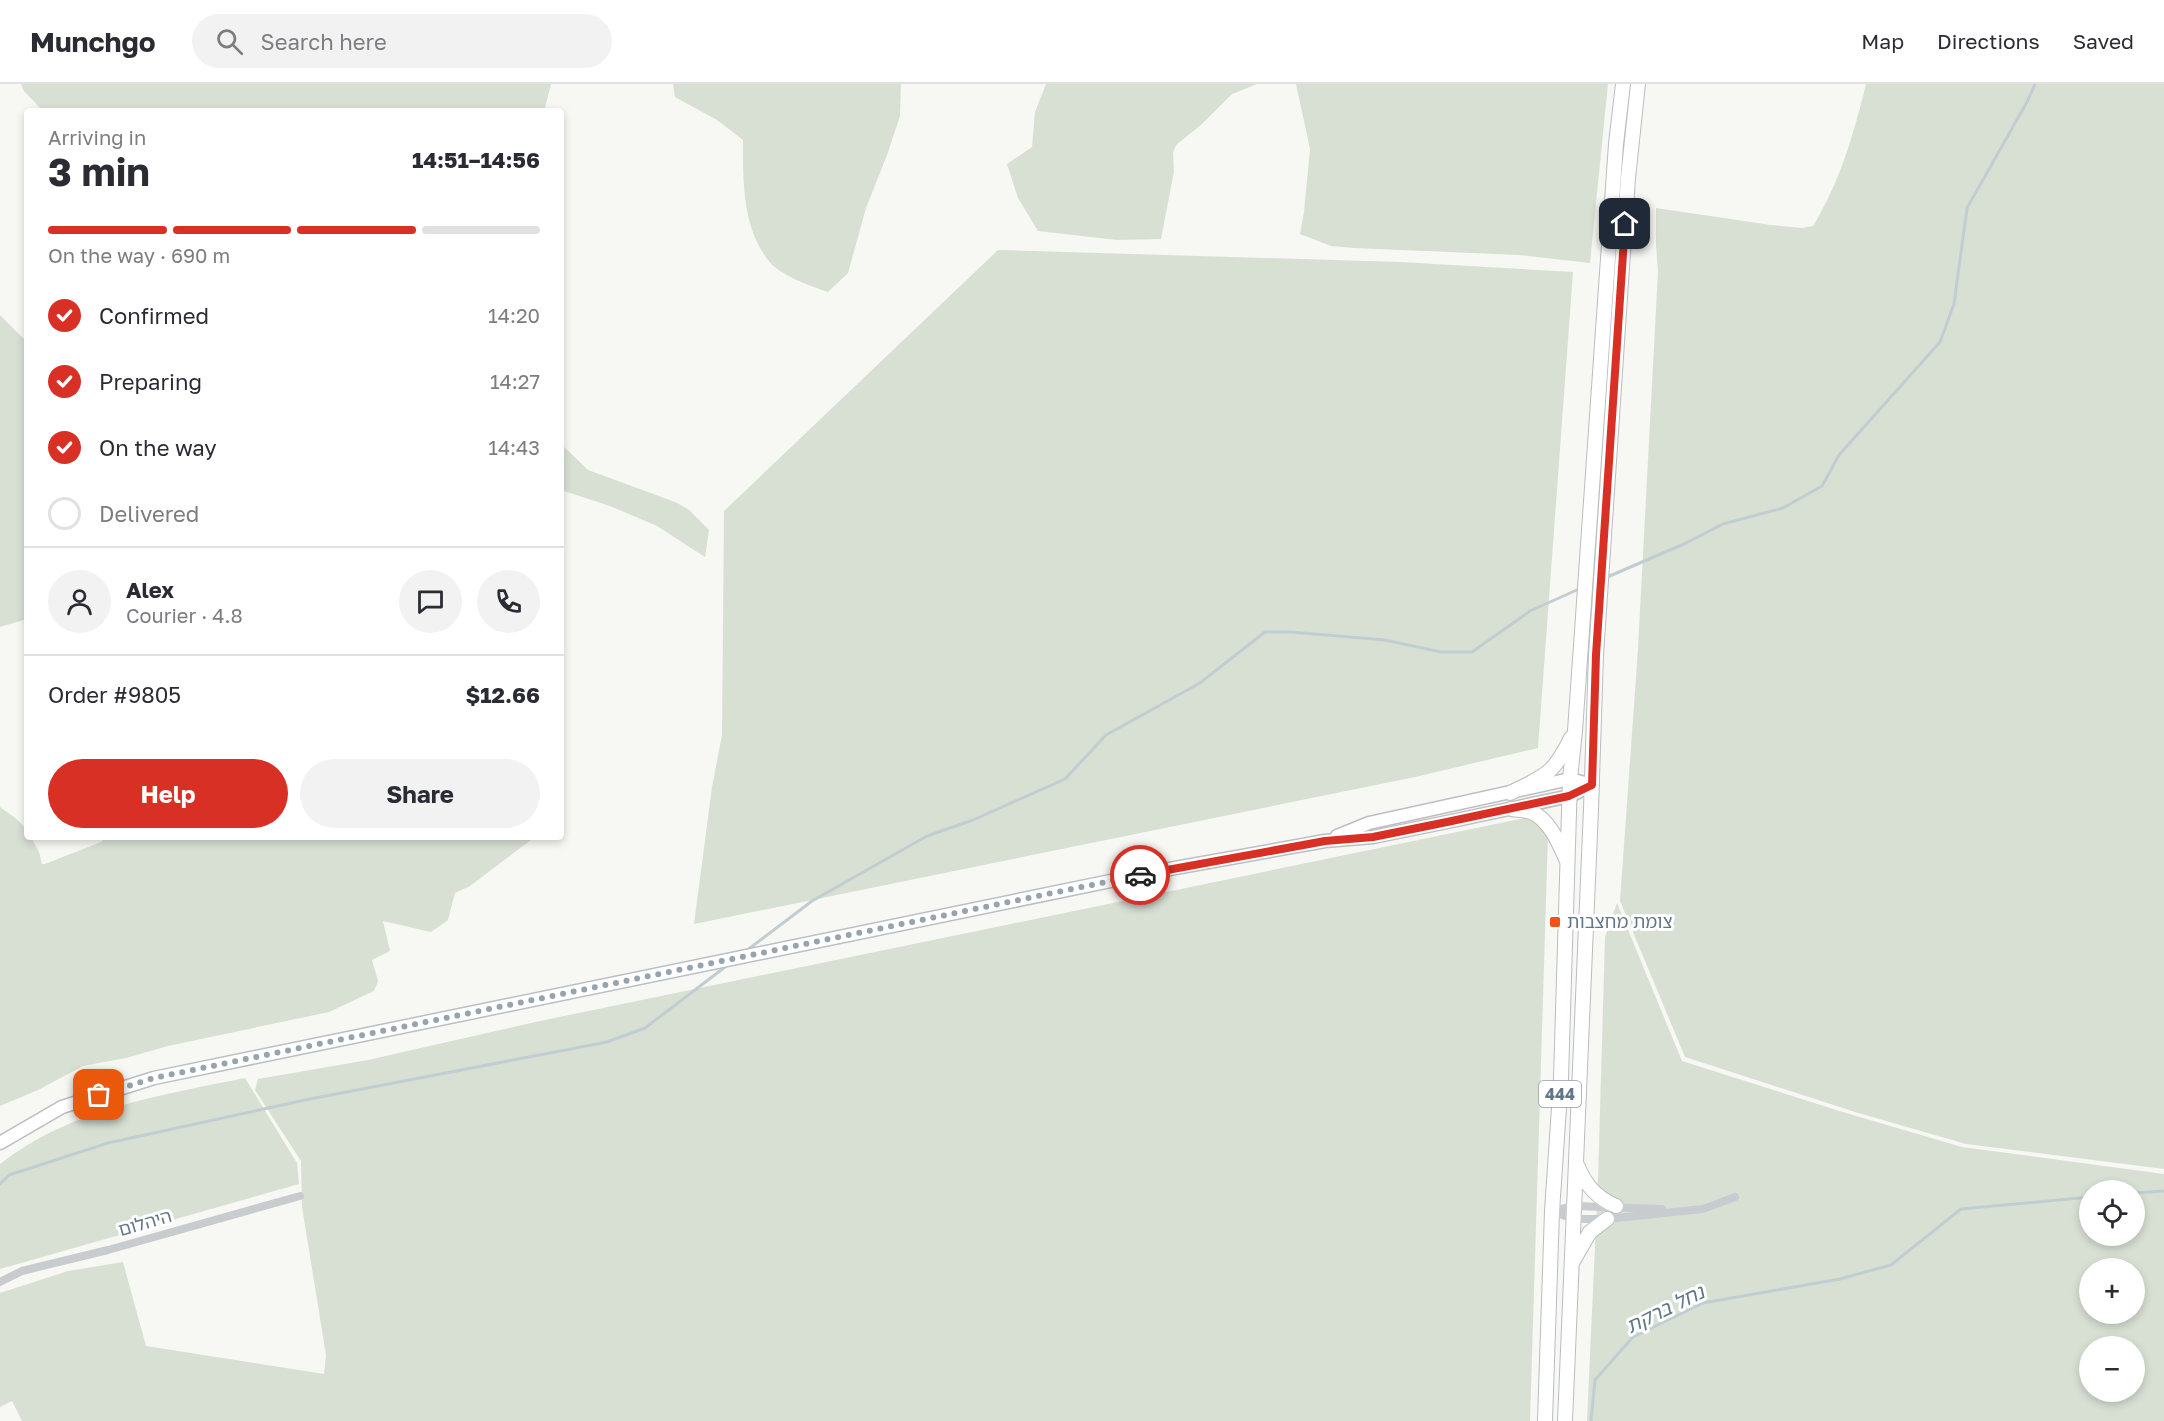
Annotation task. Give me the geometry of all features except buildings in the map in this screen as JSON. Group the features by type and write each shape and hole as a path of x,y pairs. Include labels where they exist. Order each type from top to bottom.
{"main road":[{"name":"444","path":"1545,1421 1552,1211 1561,1078 1569,779 1575,730 1616,144 1623,84"},
{"name":"444","path":"1564,1421 1596,655 1629,178 1638,84"},
{"path":"1510,793 1546,775 1563,753 1575,730"},
{"path":"1325,841 1369,823 1569,779 1592,785"},
{"path":"0,1143 62,1107 154,1078 1164,870 1325,841 1373,837 1512,809 1569,796 1592,785"},
{"path":"1512,809 1533,812 1548,826 1567,861"},
{"path":"1575,1161 1584,1180 1592,1190 1600,1198 1616,1206"},
{"path":"1572,1262 1590,1232 1607,1219"}],"street":[{"name":"היהלום","path":"0,1282 22,1271 108,1250 300,1196"},
{"path":"1552,1211 1607,1219 1690,1210 1713,1206 1735,1197"},
{"path":"1552,1211 1573,1213 1616,1206 1690,1210"}],"shaded area":[{"path":"21,84 551,84 545,108 40,108 24,91"},
{"path":"673,84 901,84 900,116 866,208 848,273 828,292 787,275 768,260 759,247 749,218 744,187 743,140 717,120 675,97"},
{"path":"1046,84 1257,84 1232,94 1202,124 1176,145 1173,153 1174,171 1161,239 1117,240 1038,231 1018,198 1007,164 1032,147 1035,112"},
{"path":"1296,84 1608,84 1590,263 1519,255 1331,246 1300,234 1310,149"},
{"path":"1866,84 2164,84 2164,1169 1966,1144 1855,1112 1685,1057 1620,901 1638,649 1658,271 1656,208 1771,225 1802,228 1813,226 1831,192 1845,157"},
{"path":"998,250 1400,262 1573,272 1538,748 1415,777 694,924 712,787 722,735 724,511"},
{"path":"0,315 24,339 24,620 0,627"},
{"path":"564,447 588,470 688,509 709,530 705,557 657,526 610,506 564,491"},
{"path":"0,807 24,828 24,840 33,840 42,864 103,840 531,840 470,886 455,893 448,920 431,932 383,921 390,951 372,960 378,981 374,991 329,1012 83,1066 38,1090 0,1106"},
{"path":"1530,817 1544,821 1548,835 1530,1421 22,1421 12,1401 0,1407 0,1293 68,1271 123,1262 146,1346 324,1374 326,1355 302,1207 301,1161 255,1090 258,1079 368,1060 540,1021"},
{"path":"1617,903 1682,1061 1962,1147 2164,1174 2164,1421 1587,1421 1598,1181 1605,937"},
{"path":"245,1078 297,1163 299,1184 0,1269 0,1164 27,1145 86,1117 149,1098"}],"waterway":[{"path":"1605,578 1684,544 1723,524 1783,508 1822,486 1839,455 1940,342 1954,304 1967,208 2035,84"},
{"path":"746,951 812,901 927,836 973,820 1065,779 1106,735 1200,683 1265,632 1385,640 1441,652 1472,652 1530,611 1579,589"},
{"path":"0,1184 9,1175 108,1143 305,1100 607,1042 645,1028 729,964"},
{"path":"2145,1192 2164,1191"},
{"name":"נחל ברקת","path":"1591,1421 1595,1380 1633,1337 1703,1303 1840,1279 1891,1265 1961,1209 2079,1198"}],"way so far":[{"path":"99,1095 154,1078 1140,875"}],"place":[{"name":"צומת מחצבות","path":"1555,922"}],"route":[{"path":"1140,875 1325,841 1373,837 1569,796 1592,785 1596,655 1625,224"}]}
